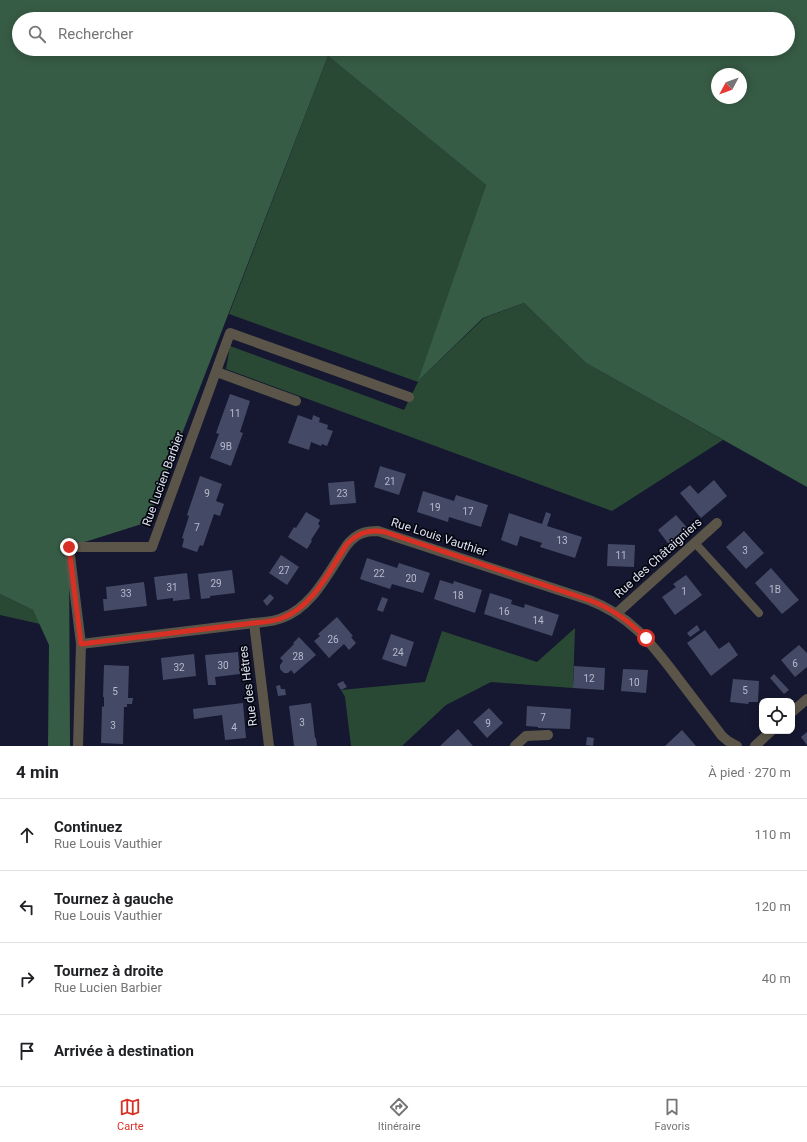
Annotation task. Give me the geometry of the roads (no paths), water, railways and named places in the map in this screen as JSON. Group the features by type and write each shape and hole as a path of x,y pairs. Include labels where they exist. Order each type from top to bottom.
{"street":[{"name":"Rue Lucien Barbier","path":"78,746 81,644 69,547 152,547 230,333 409,397"},
{"path":"217,372 296,401"},
{"name":"Rue des Châtaigniers","path":"617,613 718,523"},
{"name":"Rue Louis Vauthier","path":"81,644 275,620 298,610 314,594 347,544 358,534 371,531 385,532 589,600 617,613 630,622 646,638 722,736 734,746"},
{"name":"Rue des Hêtres","path":"254,623 269,746"},
{"path":"795,709 807,699"},
{"path":"755,746 768,734"},
{"path":"515,746 526,736 548,735"}],"lane":[{"path":"695,543 759,613"}]}
